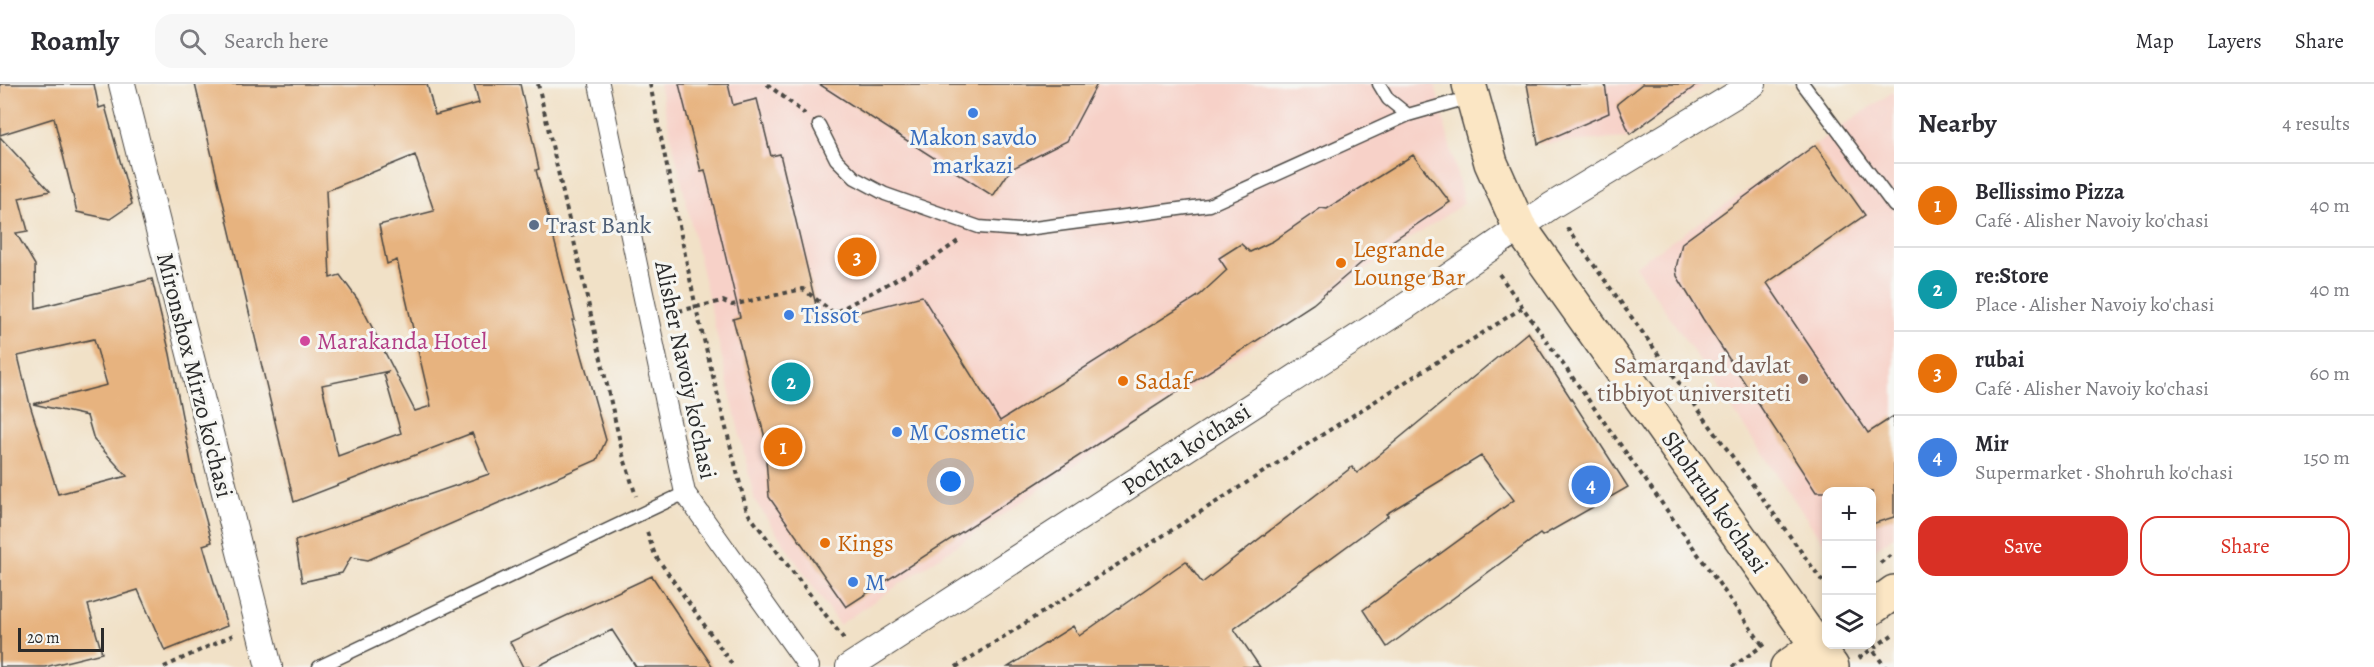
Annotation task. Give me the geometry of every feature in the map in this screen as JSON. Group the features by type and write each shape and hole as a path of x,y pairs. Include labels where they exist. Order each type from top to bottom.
{"main road":[{"name":"Shohruh ko'chasi","path":"1470,90 1491,163 1520,226 1833,653"},
{"path":"1876,605 1894,592"},
{"path":"1777,660 1833,653"}],"street":[{"name":"Mironshox Mirzo ko'chasi","path":"122,84 269,667"},
{"name":"Alisher Navoiy ko'chasi","path":"599,84 685,492 809,667"},
{"name":"Pochta ko'chasi","path":"855,663 1409,304 1551,206 1753,84"}],"lane":[{"path":"1379,84 1388,99 1408,115"},
{"path":"1803,84 1894,206"},
{"path":"819,125 836,159 855,178 885,194 979,227 1019,230 1209,205 1408,115 1470,90"},
{"path":"319,667 685,492"}],"path":[{"path":"538,84 623,455 655,555 734,667"},
{"path":"650,84 696,308 747,512 855,663"},
{"path":"767,84 819,125"},
{"path":"1551,206 1822,579"},
{"path":"649,318 723,301 732,305 803,290 834,313 930,261 979,227"},
{"path":"1483,252 1777,660"},
{"path":"956,667 1522,308"},
{"path":"164,667 258,623"},
{"path":"1876,644 1894,633"},
{"path":"1833,653 1858,649"},
{"path":"1872,649 1885,667"}],"shaded area":[{"path":"659,84 1435,84 1464,203 839,625 755,501"},
{"path":"1527,84 1705,84 1627,138 1538,144"},
{"name":"Samarqand davlat tibbiyot universiteti","path":"1894,91 1894,536 1876,548 1876,487 1822,487 1822,541 1635,266"}],"building":[{"path":"0,84 94,84 99,108 105,106 132,204 110,219 77,212 54,118 0,135"},
{"path":"195,84 427,84 435,115 479,103 474,84 520,84 539,169 536,170 575,320 572,320 606,440 597,460 368,560 351,557 342,573 302,582 295,541 489,474 472,433 294,502","holes":["415,155 434,211 379,225 387,264 397,260 431,406 415,411 358,300 340,275 330,278 326,191","389,371 384,374 401,433 338,456 322,385"]},
{"path":"679,84 728,84 733,105 757,99 771,156 780,154 820,322 922,296 1000,421 1200,295 1227,270 1219,258 1241,244 1250,252 1273,241 1321,208 1327,209 1413,155 1450,202 1367,258 1313,304 846,607 769,497 764,434 733,319 740,317 705,170 701,171"},
{"name":"Makon savdo markazi","path":"819,84 1097,84 1067,141 1011,169 993,196"},
{"path":"1527,84 1605,84 1609,113 1538,144"},
{"path":"1642,84 1698,84 1630,134 1617,104"},
{"path":"0,137 50,191 19,198 28,231 16,233 35,265 36,308 152,279 170,354 193,473 212,542 203,545 227,626 165,651 138,590 88,605 102,653 45,667 0,667","holes":["94,339 107,385 33,404 87,416 94,440 127,476 58,494 30,405 18,356"]},
{"path":"1815,145 1865,215 1767,283 1868,433 1894,416 1894,517 1876,523 1876,487 1822,487 1822,492 1816,492 1677,276 1676,268 1682,243"},
{"path":"1528,332 1628,487 1542,536 1540,534 1387,647 1363,610 1514,500 1481,456 1386,514 1388,516 1234,629 1260,667 1008,667 1073,626 1079,636 1186,561 1202,583 1352,467 1357,473"},
{"path":"652,576 713,667 636,667 612,630 536,667 523,667 510,642"}],"place":[{"name":"Makon savdo markazi","path":"973,113"},
{"name":"Trast Bank","path":"534,225"},
{"name":"rubai","path":"857,257"},
{"name":"Legrande Lounge Bar","path":"1341,263"},
{"name":"Tissot","path":"789,315"},
{"name":"Marakanda Hotel","path":"305,341"},
{"name":"Samarqand davlat tibbiyot universiteti","path":"1803,379"},
{"name":"Sadaf","path":"1123,381"},
{"name":"re:Store","path":"791,382"},
{"name":"M Cosmetic","path":"897,432"},
{"name":"Bellissimo Pizza","path":"783,447"},
{"name":"Mir","path":"1591,485"},
{"name":"Kings","path":"825,543"},
{"name":"M","path":"853,582"}]}
